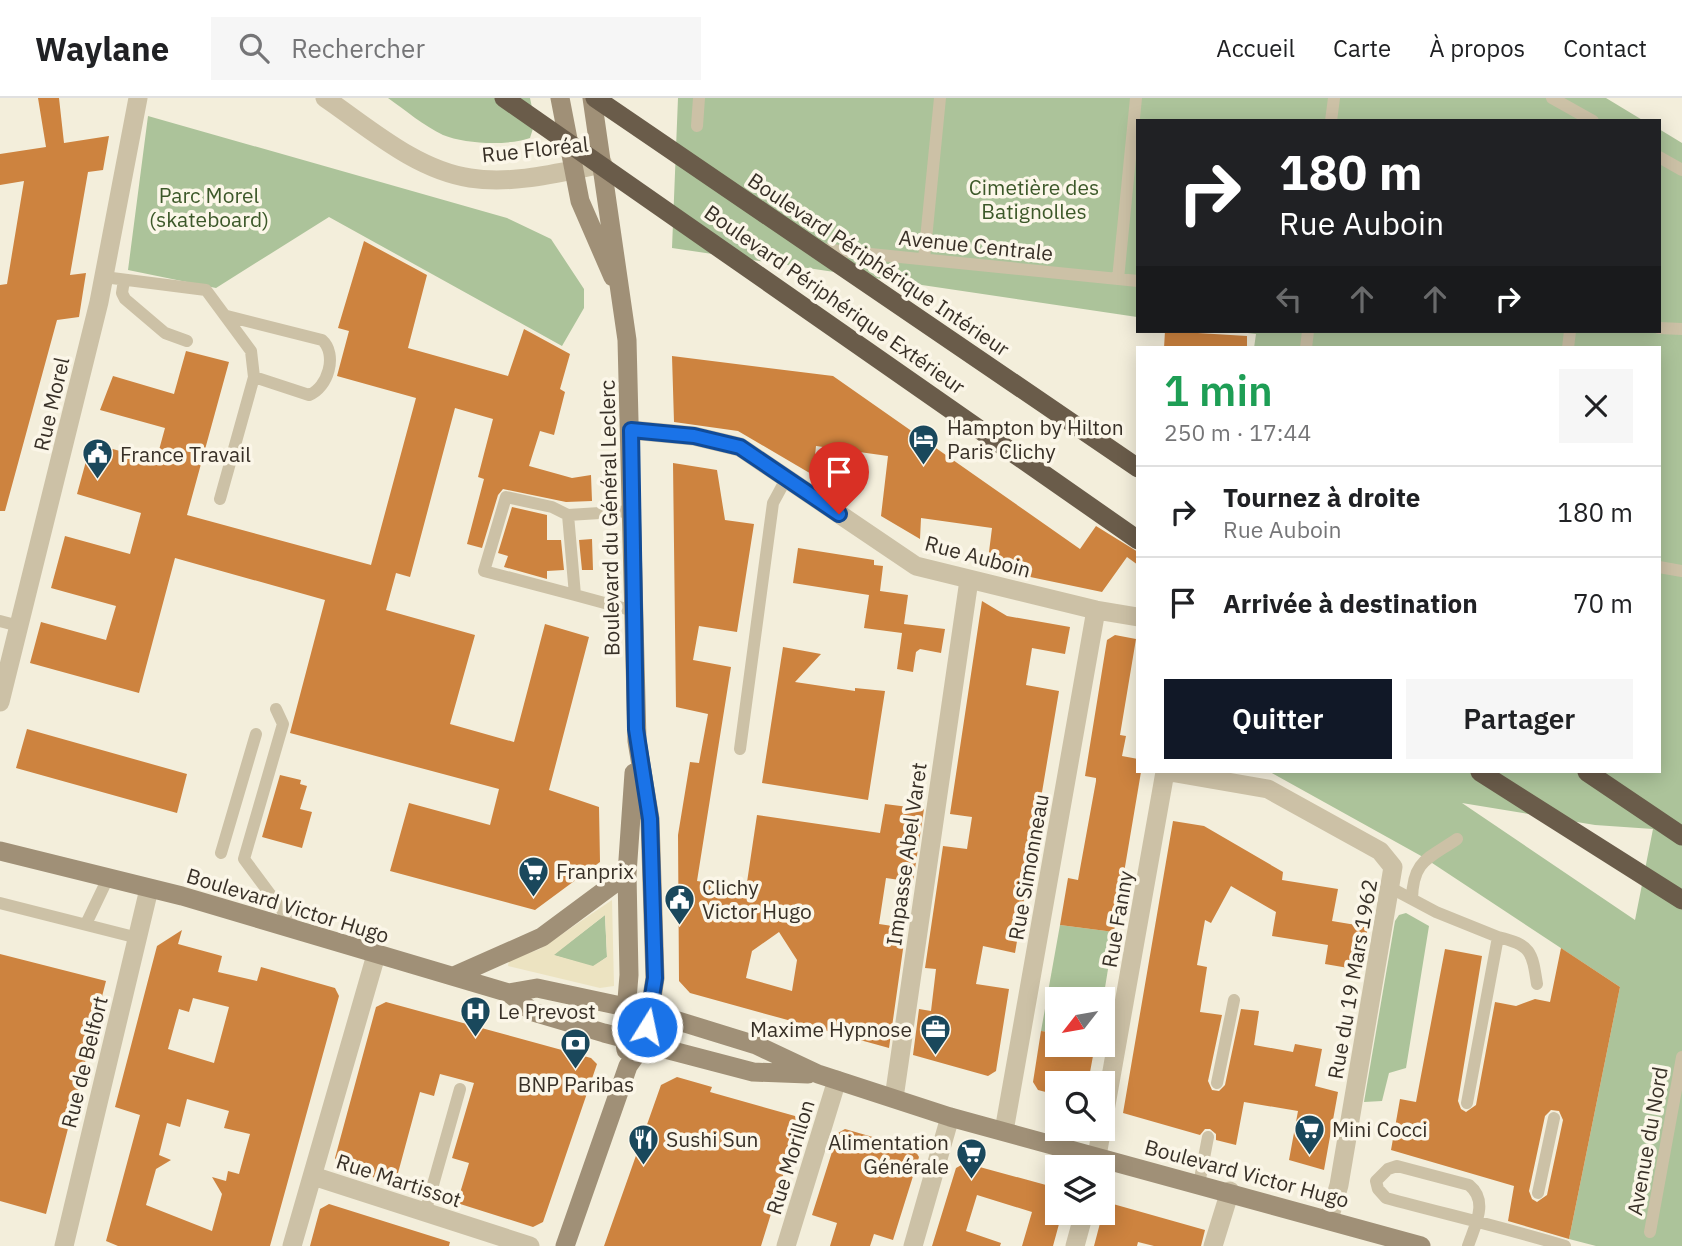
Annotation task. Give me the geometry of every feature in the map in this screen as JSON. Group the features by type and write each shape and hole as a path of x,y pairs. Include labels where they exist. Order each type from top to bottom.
{"highway":[{"name":"Boulevard Périphérique Extérieur","path":"504,98 1136,539"},
{"name":"Boulevard Périphérique Intérieur","path":"594,98 1136,467"},
{"path":"1482,773 1682,900"},
{"path":"1588,773 1682,836"}],"main road":[{"path":"560,98 572,170 584,213 621,294"},
{"name":"Boulevard du Général Leclerc","path":"594,98 627,340 631,430 637,741 627,874 628,1008 624,1037 628,1066"},
{"name":"Boulevard du Général Leclerc","path":"565,1246 628,1066 645,1042 655,978 650,819 637,741"},
{"name":"Boulevard Victor Hugo","path":"0,851 149,889 376,956 454,976 509,993 533,1012 624,1037 753,1072 828,1077"},
{"path":"454,976 542,937 627,874"},
{"name":"Boulevard Victor Hugo","path":"509,993 537,988 649,1012 755,1045 828,1077 950,1117 1004,1130 1076,1155"},
{"name":"Boulevard Victor Hugo","path":"1115,1166 1230,1191 1421,1246"}],"street":[{"name":"Rue Floréal","path":"325,98 411,156 457,175 513,179 603,164"},
{"name":"Rue Morel","path":"0,702 9,624 104,277 134,104"},
{"name":"Rue Auboin","path":"631,430 694,436 740,447 916,566 1096,610 1136,617"},
{"name":"Impasse Abel Varet","path":"894,1098 969,580"},
{"name":"Rue Simonneau","path":"1004,1130 1096,610"},
{"name":"Rue Fanny","path":"1097,1155 1167,773"},
{"name":"Rue du 19 Mars 1962","path":"1173,773 1268,789 1385,855 1395,873 1339,1185 1329,1219"},
{"name":"Rue de Belfort","path":"66,1245 149,889"},
{"name":"Rue Martissot","path":"376,956 313,1176 530,1246"},
{"name":"Rue Morillon","path":"786,1246 828,1077"},
{"path":"913,1246 950,1117"},
{"path":"292,1246 313,1176"},
{"path":"1213,1246 1230,1191"},
{"path":"1074,1246 1080,1225"}],"lane":[{"path":"696,126 699,98"},
{"path":"924,259 940,98"},
{"path":"1118,279 1136,98"},
{"path":"1331,119 1334,98"},
{"path":"1552,98 1589,119"},
{"path":"1661,158 1682,170"},
{"name":"Avenue Centrale","path":"810,248 1136,281"},
{"path":"104,277 206,290 251,351 254,377 220,499"},
{"path":"124,280 122,293 125,299 165,333 187,341"},
{"path":"227,316 322,340 329,346 331,356 325,382 317,392 309,395 254,377"},
{"path":"1661,328 1682,329"},
{"path":"740,749 773,503 786,478"},
{"path":"632,511 568,515 506,497 484,571 634,611"},
{"path":"568,515 575,595"},
{"path":"1661,566 1682,571"},
{"path":"276,709 283,724 244,859 299,932"},
{"path":"221,853 257,734"},
{"path":"1412,899 1413,876 1422,863 1457,839"},
{"path":"86,924 108,878"},
{"path":"1391,888 1497,937 1520,943 1532,955 1537,984"},
{"path":"0,903 138,938"},
{"path":"1467,1103 1497,937"},
{"path":"1217,1083 1234,1000"},
{"name":"Avenue du Nord","path":"1650,1232 1682,1057"},
{"path":"425,1213 460,1089"},
{"path":"1538,1193 1554,1118"},
{"path":"1199,1184 1208,1137"},
{"path":"1468,1246 1475,1222 1481,1199 1469,1185 1397,1166 1388,1168 1376,1181 1378,1189 1386,1198 1475,1222 1527,1236 1565,1246"}],"green space":[{"path":"388,98 530,98 535,122 530,138 521,141 486,143 463,140 443,135"},
{"name":"Cimetière des Batignolles","path":"678,98 1606,98 1641,119 1136,119 1136,317 672,248"},
{"name":"Parc Morel (skateboard)","path":"148,116 507,218 551,239 584,289 584,308 562,346 329,217 216,288 128,270"},
{"path":"1661,130 1682,143 1682,1246 1596,1246 1569,1239 1620,987 1423,857 1272,773 1661,773 1661,346 1254,346 1256,334 1248,333 1661,333","holes":["1462,803 1595,825 1653,829 1635,920"]},
{"path":"1406,913 1429,926 1406,1068 1389,1073 1382,1101 1364,1102 1395,921 1399,915"},
{"path":"605,915 607,957 593,967 553,955"},
{"path":"1060,925 1114,932 1105,987 1049,987"},
{"path":"1045,1009 1045,1032 1041,1031"}],"shaded area":[{"path":"612,900 614,986 600,988 508,966 509,960 540,949","holes":["605,915 607,957 593,966 554,955"]}],"building":[{"path":"38,98 59,98 64,143 109,136 103,170 88,172 70,275 86,273 79,317 57,320 5,511 0,511 0,285 7,284 24,181 0,185 0,154 46,147"},
{"path":"364,241 427,275 408,348 508,376 524,329 570,354 560,389 565,392 554,435 540,431 529,466 572,478 591,475 592,501 566,502 503,489 498,495 482,548 467,544 484,479 478,477 493,419 455,408 410,577 396,573 386,610 475,635 450,724 514,742 545,624 589,637 549,790 599,807 600,862 535,910 390,871 409,803 490,825 499,789 290,733 325,600 175,558 139,693 30,663 41,622 106,640 116,606 51,588 65,536 130,554 141,513 77,494 91,443 156,461 165,428 100,410 113,376 174,394 186,351 229,362 187,515 371,565 416,398 337,376 349,331 338,328"},
{"path":"1165,333 1247,336 1247,346 1164,346"},
{"name":"Hampton by Hilton Paris Clichy","path":"672,356 833,376 1080,549 1096,526 1136,551 1136,564 1127,557 1102,592 987,568 992,528 921,518 920,539 881,516 888,456 816,446 813,475 738,431 674,422"},
{"path":"673,463 717,470 725,520 754,524 737,632 699,626 693,660 731,667 697,881 746,889 757,815 880,833 885,804 924,809 913,882 886,878 879,924 906,928 889,1048 690,993 679,981 678,835 690,762 699,763 708,714 676,707","holes":["779,932 797,960 792,991 746,978 752,951"]},
{"path":"512,507 547,515 547,540 561,540 564,570 547,571 547,579 504,567 508,556 498,553"},
{"path":"592,539 593,570 582,570 579,540"},
{"path":"798,548 874,560 874,565 883,566 880,591 908,595 904,624 945,629 941,653 920,649 916,652 913,672 897,669 902,633 864,628 869,595 793,583"},
{"path":"982,601 1007,616 1070,627 1065,654 1032,648 1026,685 1059,691 1015,953 983,946 976,984 1009,989 996,1071 988,1076 913,1055 919,1009 931,1011 936,969 925,968 943,846 967,849 972,817 950,814"},
{"path":"1115,635 1136,639 1120,735 1126,736 1122,756 1136,759 1136,773 1141,773 1114,932 1060,925 1068,878 1078,880 1096,781 1096,778 1085,776 1107,640"},
{"path":"783,647 821,654 795,682 855,691 855,688 885,691 868,800 762,783"},
{"path":"27,729 187,774 177,813 16,768"},
{"path":"280,775 301,780 300,784 307,786 300,809 312,812 302,848 262,837"},
{"path":"1173,821 1204,826 1283,872 1282,880 1338,889 1332,921 1368,927 1360,970 1325,964 1328,945 1272,936 1276,912 1231,886 1211,923 1205,920 1197,965 1207,967 1200,1012 1222,1015 1208,1081 1212,1090 1219,1091 1225,1085 1241,1009 1259,1011 1254,1045 1293,1052 1295,1044 1322,1049 1315,1086 1338,1092 1324,1170 1289,1160 1298,1111 1244,1102 1236,1145 1216,1140 1216,1134 1210,1129 1205,1129 1200,1135 1123,1113"},
{"path":"182,930 178,944 222,956 218,972 257,981 261,967 335,988 339,996 270,1246 118,1246 106,1241 140,1115 115,1107 157,946","holes":["193,998 229,1007 214,1063 168,1049 179,1009 189,1012","187,1099 229,1111 224,1128 250,1134 239,1174 228,1171 226,1181 212,1177 222,1194 212,1231 146,1205 156,1169 171,1160 159,1155 167,1123 180,1127"]},
{"path":"1561,948 1620,987 1569,1239 1508,1221 1514,1186 1391,1150 1400,1099 1416,1102 1445,949 1482,956 1458,1101 1461,1109 1466,1112 1476,1105 1495,1002 1516,1006 1535,999 1550,1002","holes":["1551,1110 1559,1111 1563,1120 1547,1195 1537,1202 1532,1199 1529,1191 1545,1116"]},
{"path":"0,954 106,981 46,1214 0,1201"},
{"path":"386,1002 591,1058 597,1064 543,1222 533,1227 457,1203 469,1163 452,1158 474,1083 440,1074 434,1096 420,1092 395,1184 340,1167 335,1158 376,1007"},
{"path":"1041,1031 1045,1032 1045,1057 1093,1057 1090,1071 1045,1071 1045,1092 1038,1090 1033,1082"},
{"path":"677,1077 712,1087 710,1092 795,1116 799,1124 761,1246 604,1246 661,1085"},
{"path":"845,1129 914,1149 919,1157 893,1240 874,1234 870,1246 830,1246 837,1223 812,1215 838,1133"},
{"path":"965,1163 1045,1185 1045,1225 1059,1225 1053,1246 1022,1246 1032,1212 977,1195 966,1231 1001,1243 1000,1246 932,1246 956,1168"},
{"path":"329,1204 450,1242 449,1246 310,1246 320,1209"},
{"path":"1115,1205 1205,1230 1201,1246 1154,1246 1138,1242 1137,1246 1094,1246 1100,1225 1115,1225"}],"place":[{"name":"Hampton by Hilton Paris Clichy","path":"924,466"},
{"name":"France Travail","path":"97,481"},
{"name":"Franprix","path":"533,898"},
{"name":"Clichy Victor Hugo","path":"679,926"},
{"name":"Le Prevost","path":"475,1038"},
{"name":"Maxime Hypnose","path":"935,1056"},
{"name":"BNP Paribas","path":"576,1071"},
{"name":"Mini Cocci","path":"1309,1156"},
{"name":"Sushi Sun","path":"643,1166"},
{"name":"Alimentation Générale","path":"972,1181"}],"route":[{"path":"647,1027 655,978 650,819 636,729 631,430 694,436 740,447 839,514"}]}
